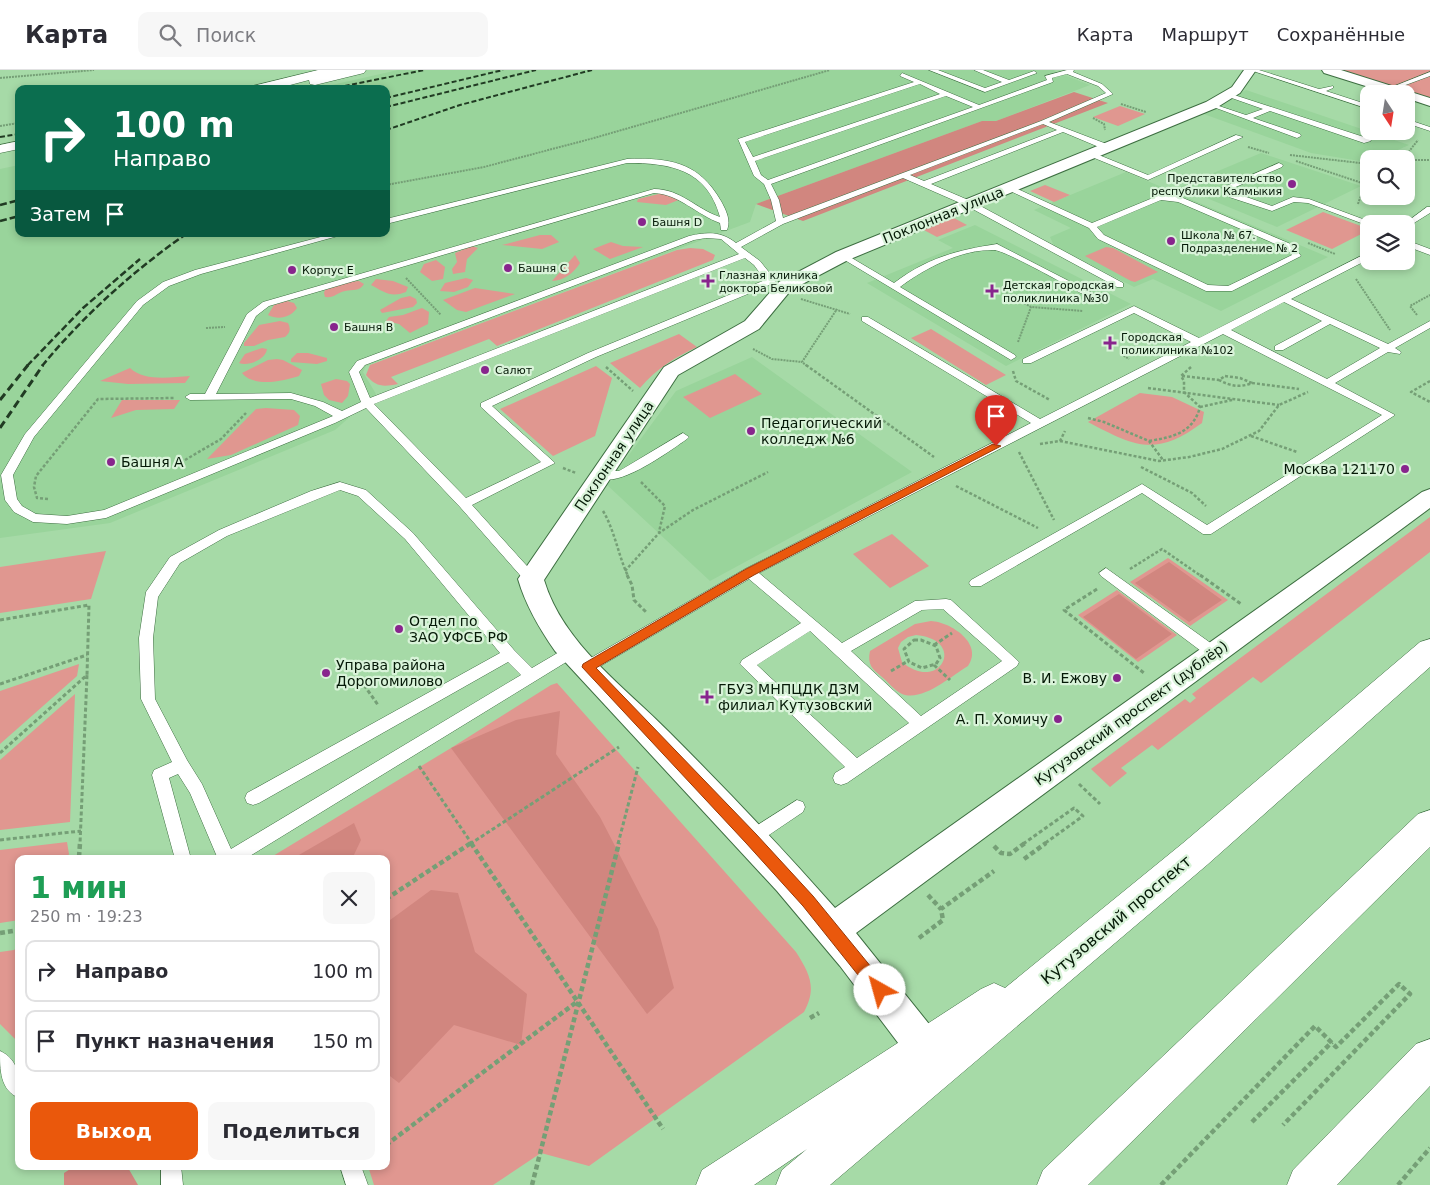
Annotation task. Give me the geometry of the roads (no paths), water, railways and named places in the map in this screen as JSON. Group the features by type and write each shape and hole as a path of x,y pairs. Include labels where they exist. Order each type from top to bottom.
{"main road":[{"path":"274,85 333,70"},
{"path":"302,85 360,70"},
{"path":"0,149 15,146"},
{"path":"0,158 15,155"},
{"name":"Кутузовский проспект","path":"797,1185 1195,854 1430,650"},
{"path":"1058,1185 1430,825"},
{"path":"716,1185 1106,928"},
{"path":"1308,1185 1430,1058"}],"street":[{"name":"Поклонная улица","path":"531,579 671,372 752,325 785,286 842,256 1211,105 1236,90 1252,70"},
{"path":"1328,70 1350,80 1372,85"},
{"path":"1415,97 1430,102"},
{"name":"Кутузовский проспект (дублёр)","path":"832,930 1430,497"},
{"path":"531,579 533,593 545,617 579,660 751,838 832,930 924,1048"}],"lane":[{"path":"932,70 985,90 1034,73"},
{"path":"977,70 1009,82"},
{"path":"767,183 1051,81 1047,77 1026,70"},
{"path":"1252,70 1360,104"},
{"path":"330,237 198,272 166,284 140,303 29,436 7,475 11,500 18,509 33,518 67,520 106,514 342,416 367,403 740,250 745,243 780,222 905,176 1110,94 1107,90 1070,71 1047,77"},
{"path":"1401,85 1430,74"},
{"path":"902,75 979,107"},
{"path":"780,222 775,200 767,183 758,176 741,141 920,82"},
{"path":"1319,91 1331,87"},
{"path":"751,160 946,94"},
{"path":"1228,95 1367,141"},
{"path":"1211,105 1297,136"},
{"path":"1246,118 1270,109"},
{"path":"1043,122 1109,148"},
{"path":"1415,124 1430,129"},
{"path":"924,184 1063,130"},
{"path":"1091,155 1148,178 1239,137"},
{"path":"390,221 628,161 662,160 679,165 700,175 713,192 721,208 725,222 723,238"},
{"path":"1279,165 1226,188 1232,195 1272,209 1293,199 1309,200 1360,219"},
{"path":"905,176 970,204 1120,285"},
{"path":"1011,188 1092,226 1101,237 1206,288 1230,289 1297,256 1290,246 1180,200 1160,197 1092,226"},
{"path":"210,397 252,314 266,304 654,191 668,191 680,196 698,210 725,222"},
{"path":"1415,220 1430,209"},
{"path":"464,504 549,463 485,405 592,356 771,281 757,263 723,238 706,235 692,238 361,363 354,372 367,403 464,504 531,579"},
{"path":"1415,246 1430,252"},
{"path":"894,287 916,270 957,253 997,247 1093,296"},
{"path":"842,256 1011,357"},
{"path":"236,855 531,676 579,660 1360,260"},
{"path":"1284,299 1330,321 1394,347"},
{"path":"1027,361 1134,309 1195,344"},
{"path":"865,319 1040,424"},
{"path":"1279,348 1330,321"},
{"path":"1327,383 1394,347 1430,324"},
{"path":"976,583 1062,539 1142,488 1207,531 1390,415 1224,330"},
{"path":"190,398 291,396 305,399 342,416"},
{"path":"596,483 621,475 683,437"},
{"path":"227,855 196,789 180,764 148,698 146,638 151,596 176,560 223,533 315,494 340,486 362,493 409,536 509,654 531,676"},
{"path":"750,572 841,650 920,724"},
{"path":"1106,574 1214,653"},
{"path":"841,650 920,605 946,604 1012,662 841,778"},
{"path":"810,624 747,664 856,767"},
{"path":"253,798 509,654"},
{"path":"180,764 160,775 182,855"},
{"path":"751,838 797,807"},
{"path":"0,1061 15,1082"},
{"path":"171,1170 172,1185"},
{"path":"351,1170 357,1185"}],"railway":[{"path":"350,85 424,70"},
{"path":"390,97 503,70"},
{"path":"390,106 536,70"},
{"path":"390,129 460,105 592,70"},
{"path":"0,137 15,135"},
{"path":"0,205 15,201"},
{"path":"0,221 15,217"},
{"path":"42,366 75,329 110,295 147,263 182,237"},
{"path":"27,366 83,308 140,259"},
{"path":"0,400 28,365"},
{"path":"0,428 43,365"}],"place":[{"name":"Представительство республики Калмыкия","path":"1292,184"},
{"name":"Башня D","path":"642,222"},
{"name":"Школа № 67. Подразделение № 2","path":"1171,241"},
{"name":"Башня C","path":"508,268"},
{"name":"Корпус E","path":"292,270"},
{"name":"Глазная клиника доктора Беликовой","path":"708,281"},
{"name":"Детская городская поликлиника №30","path":"992,291"},
{"name":"Башня B","path":"334,327"},
{"name":"Городская поликлиника №102","path":"1110,343"},
{"name":"Салют","path":"485,370"},
{"name":"Педагогический колледж №6","path":"751,431"},
{"name":"Башня А","path":"111,462"},
{"name":"Москва 121170","path":"1405,469"},
{"name":"Отдел по ЗАО УФСБ РФ","path":"399,629"},
{"name":"Управа района Дорогомилово","path":"326,673"},
{"name":"В. И. Ежову","path":"1117,678"},
{"name":"ГБУЗ МНПЦДК ДЗМ филиал Кутузовский","path":"707,697"},
{"name":"А. П. Хомичу","path":"1058,719"}]}
